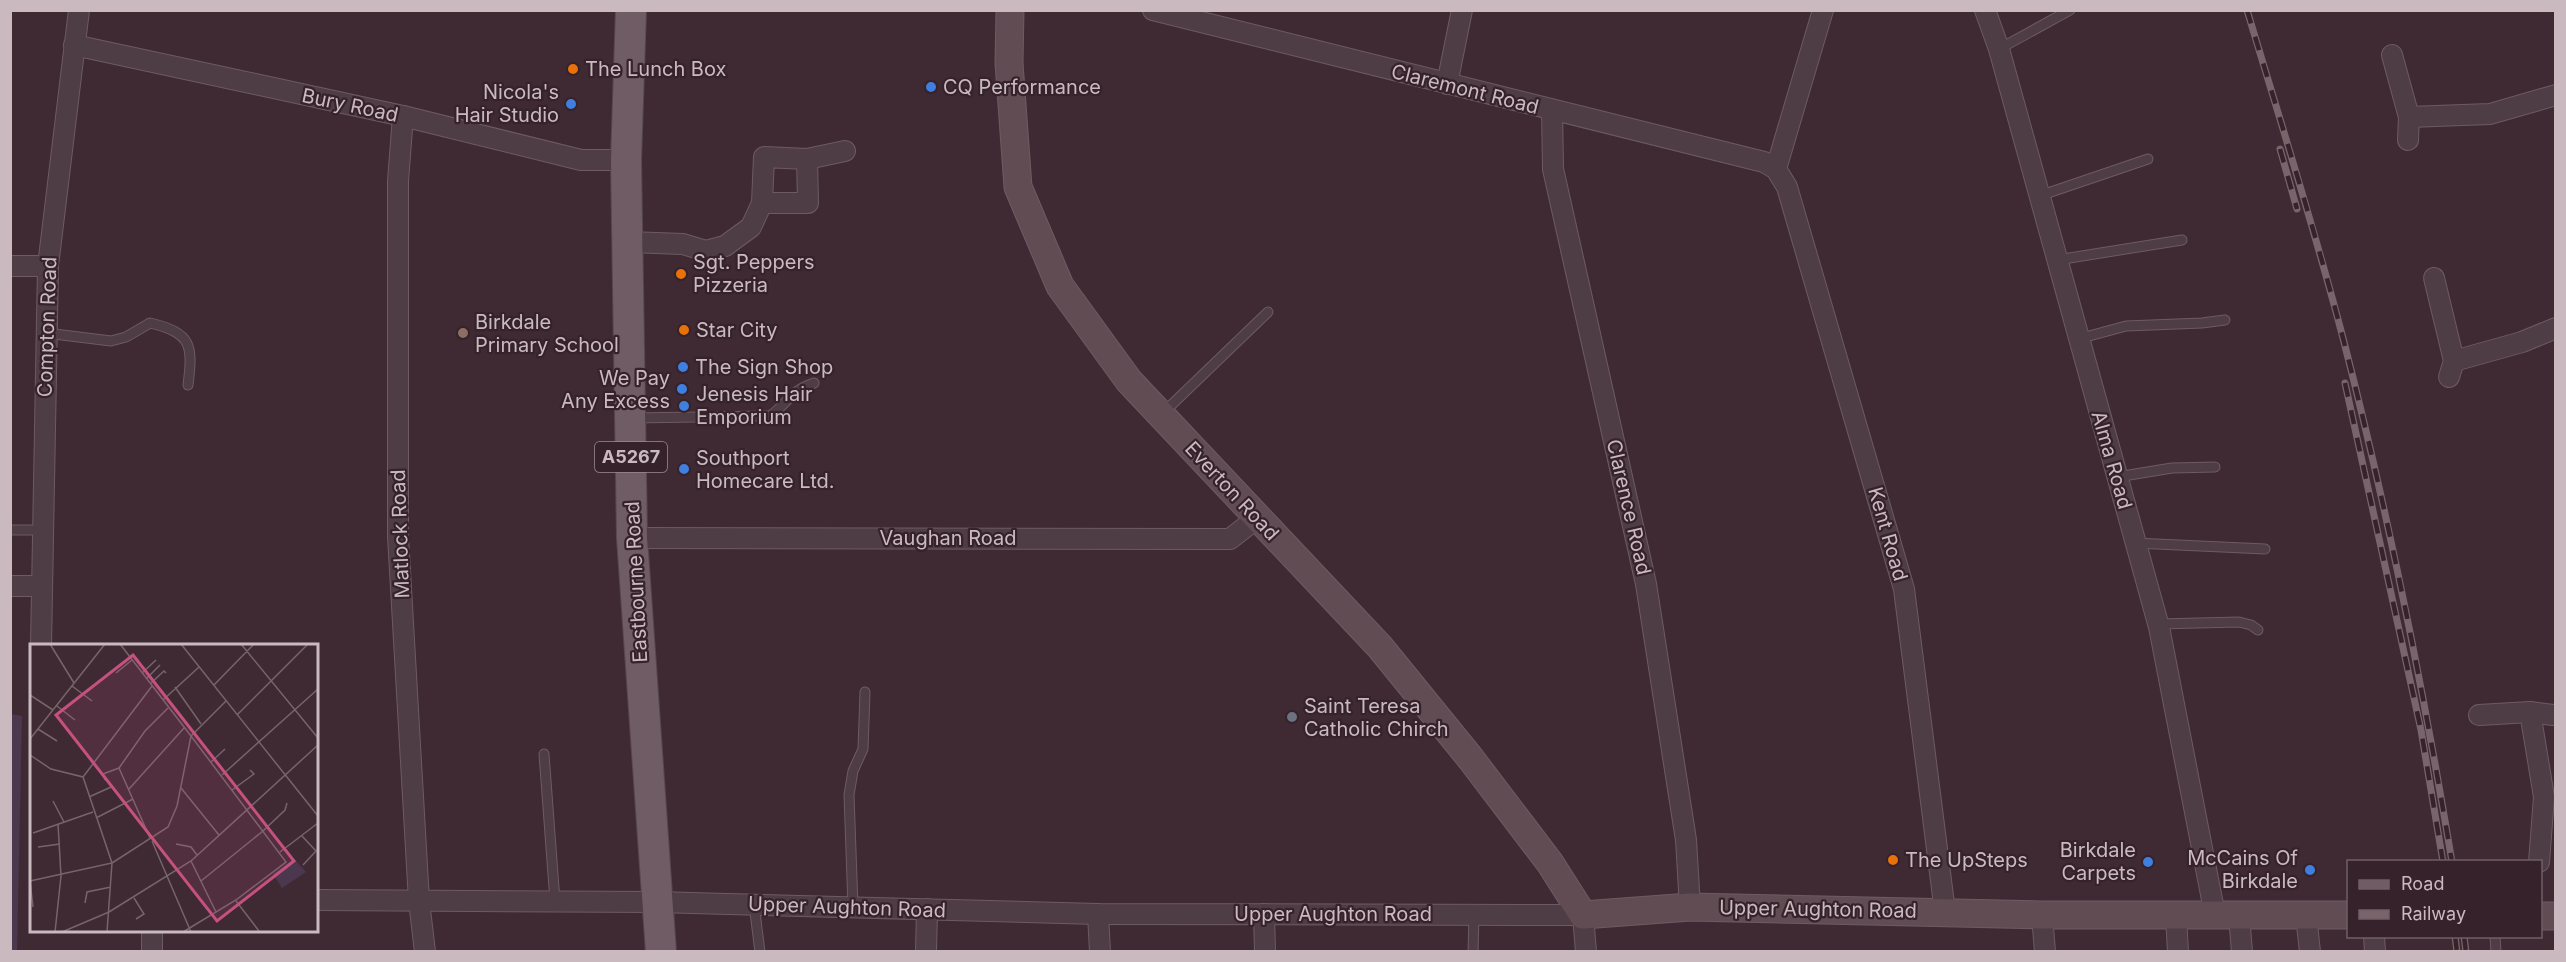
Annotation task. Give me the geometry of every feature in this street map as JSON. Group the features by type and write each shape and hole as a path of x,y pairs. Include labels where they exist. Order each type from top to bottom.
{"main road":[{"name":"Eastbourne Road","path":"632,10 626,160 630,242 632,538 657,902"},
{"name":"Everton Road","path":"1010,10 1009,63 1018,187 1060,286 1129,381 1380,647 1478,768 1550,863 1583,915"},
{"name":"A5267","path":"657,902 661,951"},
{"name":"Upper Aughton Road","path":"1583,915 1690,907 2042,915 2347,915"}],"street":[{"name":"Compton Road","path":"41,644 48,266 79,10"},
{"name":"Claremont Road","path":"1153,10 1764,162 1776,169"},
{"path":"1447,84 1462,10"},
{"path":"1776,169 1823,10"},
{"name":"Alma Road","path":"1985,10 1999,49 2158,624 2227,915 2242,951"},
{"name":"Bury Road","path":"74,45 403,116 581,160 626,160"},
{"path":"2392,55 2409,117 2408,140"},
{"path":"2409,117 2490,114 2556,95"},
{"name":"Clarence Road","path":"1552,110 1553,169 1646,584 1686,840 1690,907"},
{"name":"Matlock Road","path":"403,116 398,181 398,536 419,901 424,951"},
{"path":"630,242 683,244 706,252 725,246 751,227 762,203 764,157 807,159 845,151"},
{"path":"762,203 808,203 807,159"},
{"name":"Kent Road","path":"1776,169 1787,187 1904,589 1945,912"},
{"path":"10,266 48,266"},
{"path":"2434,278 2452,369 2556,328"},
{"name":"Vaughan Road","path":"632,538 1230,539 1257,518"},
{"path":"10,586 41,586"},
{"path":"2530,712 2544,797 2539,860"},
{"path":"2479,716 2530,712 2553,715"},
{"name":"Upper Aughton Road","path":"318,900 657,902 1098,914 1583,915"},
{"path":"926,951 927,909"},
{"path":"1098,914 1100,951"},
{"path":"1264,914 1265,951"},
{"path":"1583,915 1586,951"},
{"path":"2042,915 2045,951"},
{"path":"2307,915 2310,951"},
{"path":"2176,916 2178,951"},
{"path":"152,951 153,932"}],"lane":[{"path":"1999,49 2070,10"},
{"path":"2039,196 2148,159"},
{"path":"2056,260 2182,240"},
{"path":"1161,415 1268,312"},
{"path":"2078,339 2126,326 2202,324 2225,320"},
{"path":"46,333 111,341 126,337 150,322 175,328 185,340 191,358 188,385"},
{"path":"631,418 770,416 790,394 798,388 814,383"},
{"path":"2117,477 2172,468 2215,467"},
{"path":"10,530 42,530"},
{"path":"2135,543 2265,549"},
{"path":"2158,624 2239,622 2251,625 2258,630"},
{"path":"853,907 849,795 853,771 863,748 865,692"},
{"path":"544,754 555,901"},
{"path":"753,904 760,951"},
{"path":"1473,951 1474,915"}],"shaded area":[{"path":"11,714 22,716 17,952 10,951"}],"railway":[{"path":"2247,10 2321,258 2360,406 2404,600 2452,860"},
{"path":"2280,149 2297,209"},
{"path":"2345,383 2421,730 2443,860"},
{"path":"2455,938 2457,952"},
{"path":"2464,938 2466,952"}],"place":[{"name":"The Lunch Box","path":"573,69"},
{"name":"CQ Performance","path":"931,87"},
{"name":"Nicola's Hair Studio","path":"571,104"},
{"name":"Sgt. Peppers Pizzeria","path":"681,274"},
{"name":"Star City","path":"684,330"},
{"name":"Birkdale Primary School","path":"463,333"},
{"name":"The Sign Shop","path":"683,367"},
{"name":"We Pay Any Excess","path":"682,389"},
{"name":"Jenesis Hair Emporium","path":"684,406"},
{"name":"Southport Homecare Ltd.","path":"684,469"},
{"name":"Saint Teresa Catholic Chirch","path":"1292,717"},
{"name":"The UpSteps","path":"1893,860"},
{"name":"Birkdale Carpets","path":"2148,862"},
{"name":"McCains Of Birkdale","path":"2310,870"}]}
